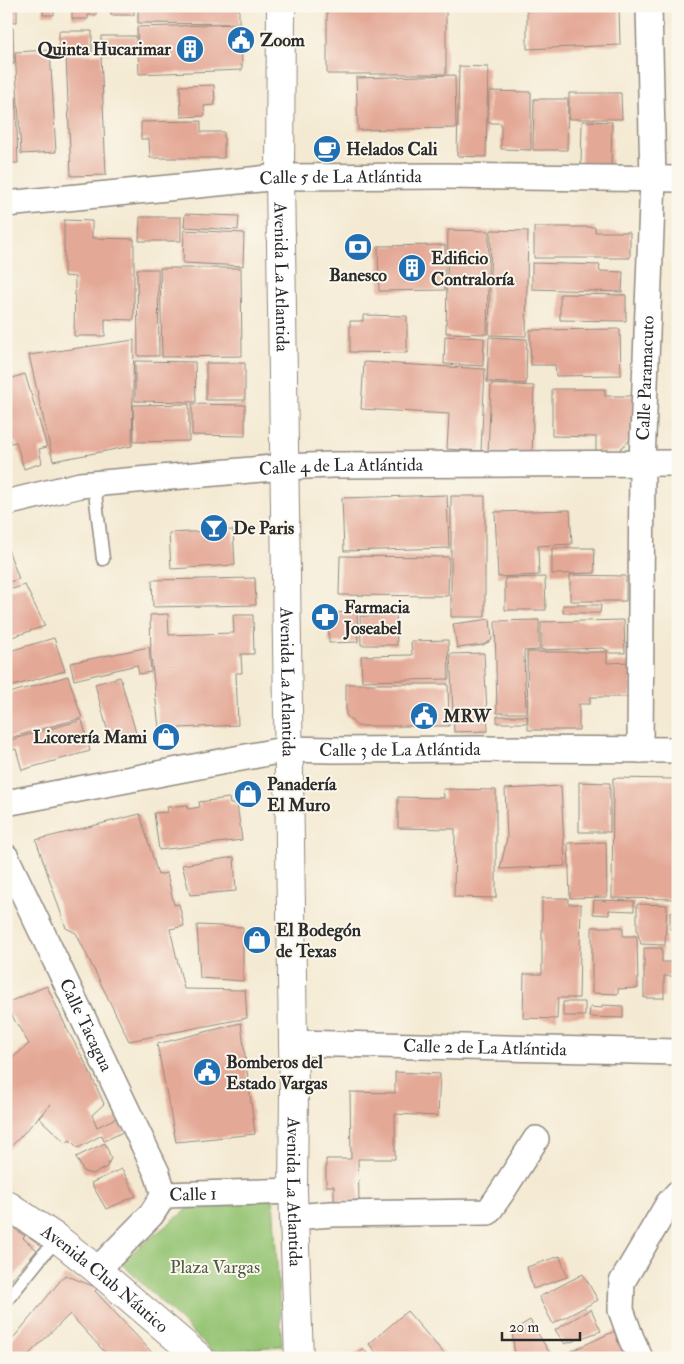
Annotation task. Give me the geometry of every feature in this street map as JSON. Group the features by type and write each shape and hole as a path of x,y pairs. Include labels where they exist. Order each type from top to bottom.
{"street":[{"name":"Avenida La Atlantida","path":"281,6 280,177 294,1090 293,1204 298,1358"},
{"name":"Calle Paramacuto","path":"640,750 642,463 653,179 649,6"},
{"name":"Calle 5 de La Atlántida","path":"6,204 280,177 442,176 678,179"},
{"name":"Calle 4 de La Atlántida","path":"6,503 94,484 284,467 332,465 678,463"},
{"name":"Calle 3 de La Atlántida","path":"6,804 288,749 678,750"},
{"name":"Calle Tacagua","path":"6,857 156,1173 164,1195"},
{"name":"Calle 2 de La Atlántida","path":"292,1043 678,1052"},
{"name":"Calle 1","path":"97,1270 151,1215 164,1195 293,1204 331,1214 488,1212 536,1139"},
{"path":"640,1358 630,1338 621,1310 622,1282 668,1204 678,1193"},
{"name":"Avenida Club Náutico","path":"6,1204 58,1239 97,1270 190,1354"}],"lane":[{"path":"94,484 104,560"},
{"path":"6,1300 58,1239"}],"green space":[{"name":"Plaza Vargas","path":"273,1199 282,1346 213,1352 120,1262 190,1207"}],"building":[{"path":"7,6 17,6 17,22 7,22"},
{"path":"43,6 54,8 54,15 43,15"},
{"path":"72,6 96,6 96,15 88,15 88,19 72,19"},
{"path":"111,6 134,6 134,15 111,15"},
{"path":"138,6 239,6 239,24 138,23"},
{"path":"327,6 446,6 446,74 327,74"},
{"path":"619,6 620,45 527,49 527,7"},
{"name":"Quinta Hucarimar","path":"241,24 242,70 139,74 137,27"},
{"path":"6,28 13,28 14,64 6,64"},
{"path":"59,31 92,31 92,52 59,52"},
{"path":"101,36 136,36 135,53 101,53"},
{"path":"50,50 56,152 21,154 15,52"},
{"path":"101,54 106,175 71,176 66,55"},
{"path":"459,66 488,67 486,157 457,156"},
{"path":"455,75 456,128 358,130 356,78"},
{"path":"214,85 215,105 204,106 205,116 181,117 180,86"},
{"path":"489,91 531,92 531,150 501,149 501,123 488,123"},
{"path":"569,93 621,93 622,119 569,119"},
{"path":"6,97 16,97 18,163 6,163"},
{"path":"534,99 568,99 567,150 533,150"},
{"path":"201,121 201,132 224,132 224,158 150,158 149,139 141,139 141,122"},
{"path":"582,121 612,122 611,165 581,165"},
{"path":"185,214 239,216 238,230 184,227"},
{"path":"140,217 181,217 181,241 139,241"},
{"path":"64,220 92,221 92,238 134,239 134,320 105,319 105,336 74,336 75,277 64,276"},
{"path":"534,227 595,227 595,232 630,232 630,258 534,258"},
{"path":"184,230 244,233 243,266 183,263"},
{"path":"448,230 489,231 487,334 446,333"},
{"path":"491,230 528,231 526,336 489,335"},
{"name":"Edificio Contraloría","path":"445,245 445,290 379,291 378,246"},
{"path":"532,263 600,265 599,271 623,272 622,292 532,289"},
{"path":"160,268 241,268 242,356 162,357"},
{"path":"137,269 158,269 159,356 138,356"},
{"path":"560,294 626,295 626,321 560,320"},
{"path":"363,315 407,316 407,353 350,352 350,321 363,321"},
{"path":"620,329 621,375 556,376 555,365 531,365 530,330"},
{"path":"445,336 484,338 483,366 444,364"},
{"path":"489,337 527,339 526,384 487,382"},
{"path":"134,340 132,446 53,461 29,355"},
{"path":"135,361 195,362 196,402 135,401"},
{"path":"364,362 485,369 481,451 447,449 449,414 361,409"},
{"path":"206,363 245,363 245,400 206,400"},
{"path":"25,374 47,447 39,449 42,463 24,469 16,442 11,443 6,426 6,380"},
{"path":"491,384 534,386 532,456 488,454"},
{"path":"552,389 605,389 605,396 634,396 634,436 617,452 596,452 596,437 552,436"},
{"path":"189,404 189,441 134,442 133,405"},
{"path":"192,404 245,405 245,436 192,435"},
{"path":"447,495 449,548 344,551 342,498"},
{"path":"451,496 485,496 485,617 451,617"},
{"path":"570,510 572,544 538,546 539,575 498,577 495,512"},
{"path":"233,530 235,565 171,569 169,533"},
{"path":"6,544 19,579 6,583"},
{"path":"552,548 594,548 595,573 552,574"},
{"path":"340,556 449,557 448,596 339,595"},
{"path":"570,575 626,576 626,601 570,601"},
{"path":"545,577 546,610 505,610 505,578"},
{"path":"255,578 256,605 153,607 152,580"},
{"path":"25,585 45,626 6,639 6,591"},
{"path":"563,605 601,605 600,613 563,613"},
{"path":"396,609 397,645 361,645 360,616 377,616 377,610"},
{"path":"357,612 358,642 329,643 328,613"},
{"path":"168,614 169,635 234,633 233,615 253,615 254,654 241,654 242,673 236,673 238,725 180,728 168,737 160,737 151,656 150,615"},
{"path":"490,619 492,640 483,645 457,648 453,624"},
{"path":"539,620 539,650 524,651 526,713 497,713 495,621"},
{"path":"624,620 625,653 610,653 604,648 541,650 541,622"},
{"path":"54,638 65,671 6,688 6,652"},
{"path":"448,640 449,679 362,681 361,656 412,655 411,641"},
{"path":"149,647 151,672 139,674 137,665 74,680 70,663"},
{"path":"527,652 607,652 607,663 631,662 631,697 590,697 590,704 579,704 579,730 528,730"},
{"path":"484,653 488,731 454,732 450,654"},
{"path":"68,676 82,718 6,739 6,694"},
{"path":"120,677 136,733 110,740 95,684"},
{"path":"346,684 448,684 449,726 357,726 346,715"},
{"path":"497,716 527,716 527,723 497,723"},
{"path":"82,720 90,751 22,770 16,749 6,752 6,741"},
{"path":"613,778 678,780 678,899 612,898"},
{"path":"579,782 610,783 610,832 579,832"},
{"path":"561,786 565,866 500,869 507,838 505,789"},
{"path":"443,789 496,790 496,898 454,897 455,829 398,828 398,797 444,798"},
{"path":"229,798 230,804 237,804 242,840 159,850 154,813 168,812 167,807 187,805 188,809 200,807 199,802"},
{"path":"140,814 158,875 167,873 174,905 179,904 184,926 170,929 184,989 245,990 247,1018 129,1041 76,933 66,928 36,840"},
{"path":"606,842 607,897 570,898 568,843"},
{"path":"234,857 236,891 190,895 182,865"},
{"path":"542,898 568,898 568,904 581,904 579,998 558,998 557,1019 523,1018 524,974 542,974"},
{"path":"594,900 634,901 634,911 609,910 609,915 593,914"},
{"path":"637,904 667,905 665,945 641,944 637,930"},
{"path":"670,912 678,912 678,929 670,929"},
{"path":"197,925 243,927 243,981 200,978"},
{"path":"592,927 623,927 623,936 637,936 638,988 618,989 618,994 592,993"},
{"path":"644,948 662,948 662,962 673,962 674,976 664,976 664,998 644,998"},
{"path":"47,986 104,1104 92,1115 97,1127 118,1117 125,1131 104,1141 102,1135 78,1148 70,1140 66,1143 39,1118 51,1104 6,1152 6,1063 29,1044 6,1003"},
{"path":"563,1002 585,1002 585,1016 563,1016"},
{"path":"602,1005 623,1006 623,1018 589,1017 590,1007 602,1008"},
{"path":"241,1023 255,1134 176,1142 157,1044"},
{"path":"395,1072 440,1074 438,1116 395,1114 395,1159 358,1159 359,1200 334,1201 334,1186 326,1186 326,1159 351,1159 350,1092 395,1093"},
{"path":"105,1143 111,1158 107,1167 93,1174 84,1172 76,1157"},
{"path":"122,1169 136,1196 106,1209 91,1183"},
{"path":"6,1223 25,1236 23,1238 37,1250 6,1286"},
{"path":"560,1256 567,1277 533,1289 527,1267"},
{"path":"583,1274 598,1300 553,1324 539,1297"},
{"path":"65,1275 98,1288 95,1291 157,1358 110,1358 70,1314 25,1358 13,1358 6,1350 6,1347"},
{"path":"591,1309 601,1331 565,1344 555,1330"},
{"path":"407,1311 448,1358 381,1358 369,1344"},
{"path":"530,1320 552,1357 516,1358 512,1331"},
{"path":"617,1330 631,1358 572,1358 569,1352"},
{"path":"363,1348 371,1358 350,1358"}],"place":[{"name":"Zoom","path":"241,40"},
{"name":"Quinta Hucarimar","path":"190,49"},
{"name":"Helados Cali","path":"327,149"},
{"name":"Banesco","path":"358,247"},
{"name":"Edificio Contraloría","path":"412,268"},
{"name":"De Paris","path":"214,528"},
{"name":"Farmacia Joseabel","path":"325,617"},
{"name":"MRW","path":"424,716"},
{"name":"Licorería Mami","path":"166,737"},
{"name":"Panadería El Muro","path":"248,794"},
{"name":"El Bodegón de Texas","path":"257,940"},
{"name":"Bomberos del Estado Vargas","path":"207,1072"}]}
